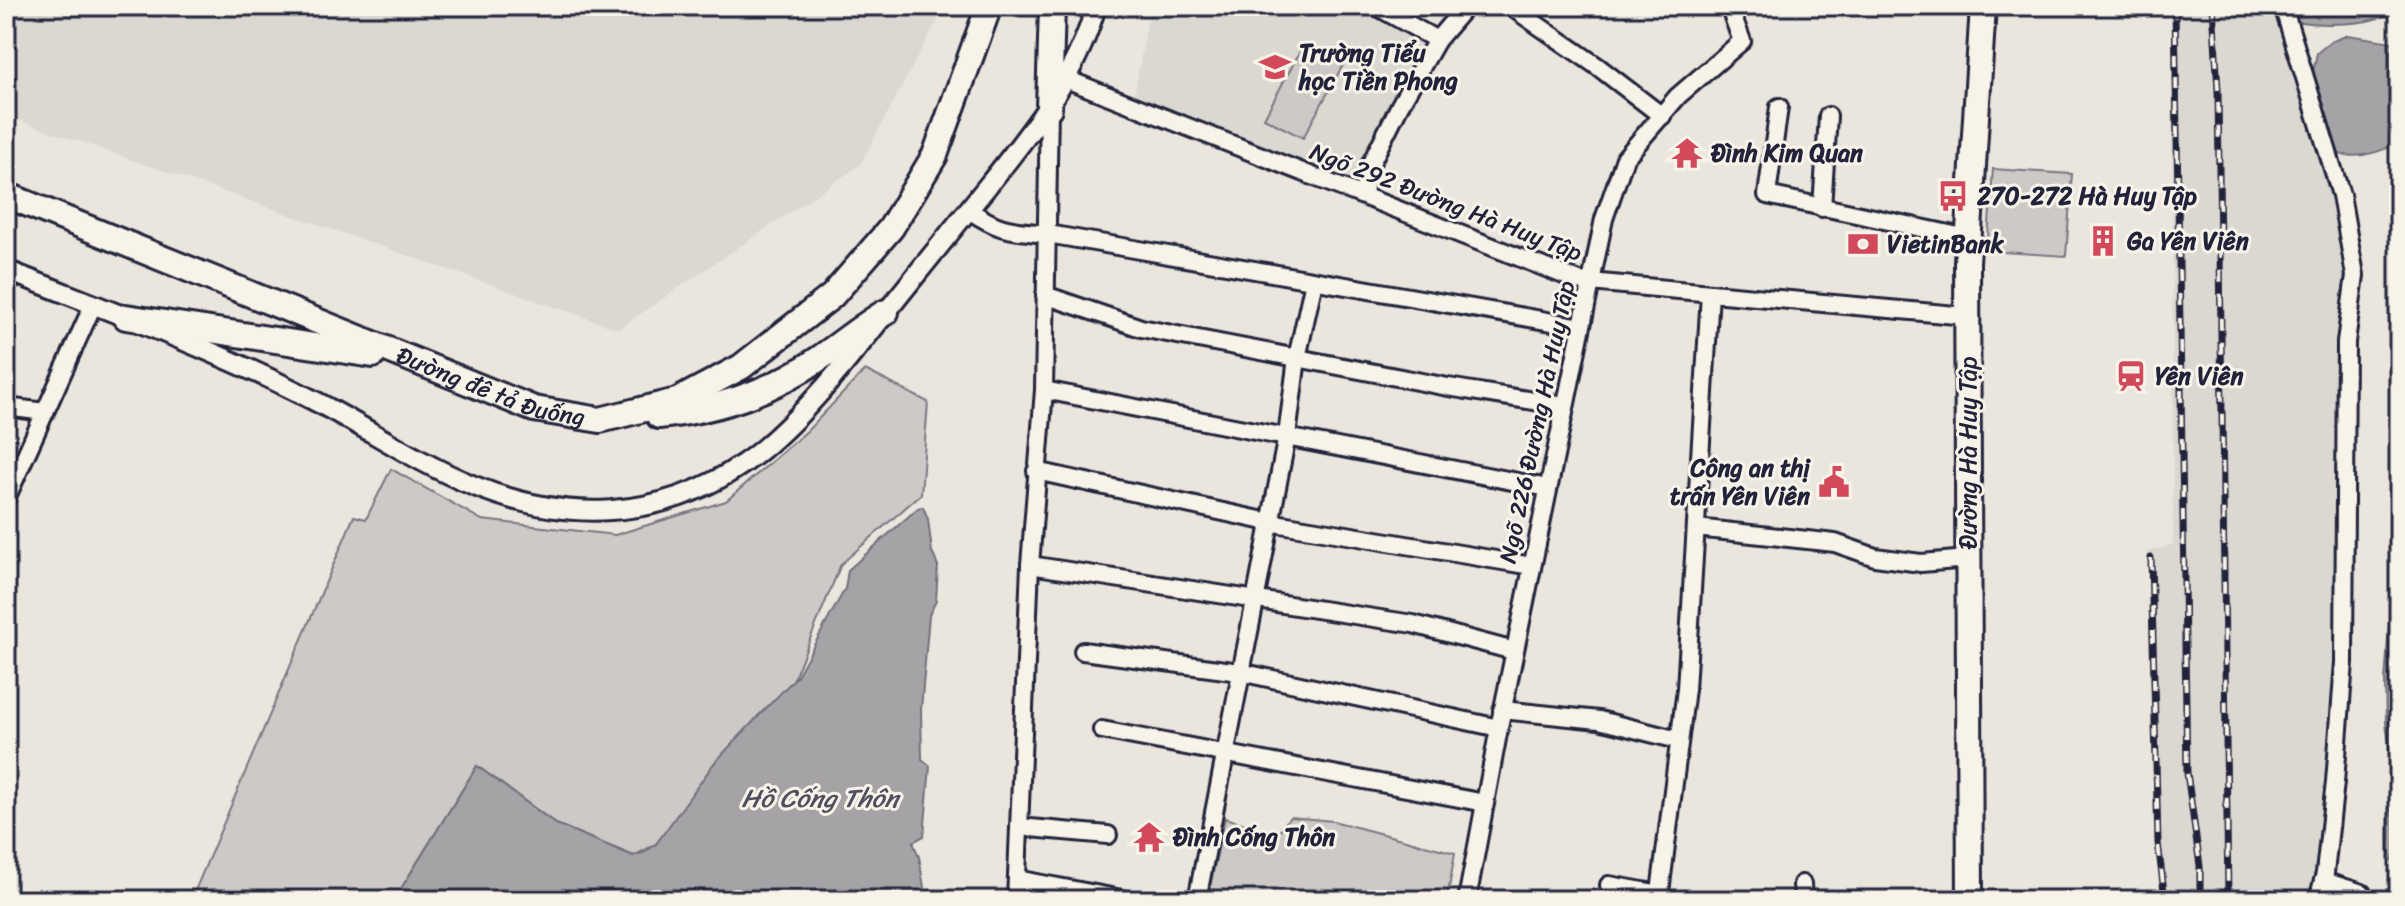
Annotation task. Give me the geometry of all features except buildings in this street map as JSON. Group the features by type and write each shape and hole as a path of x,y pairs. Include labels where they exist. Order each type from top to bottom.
{"main road":[{"name":"Đường đê tả Đuống","path":"6,195 534,409 600,420 677,401 741,367 832,296 891,228 935,155 989,6"},
{"path":"1049,108 1052,6"},
{"name":"Đường Hà Huy Tập","path":"1970,900 1968,238 1983,6"},
{"path":"600,420 693,412 738,400 789,377 886,312"},
{"path":"126,317 415,361"}],"street":[{"path":"6,270 226,359 300,394 398,449 470,484 533,506 586,512 649,506 695,490 743,464 796,417 886,312 1049,108 1087,34 1096,6"},
{"path":"1376,6 1437,40"},
{"path":"1364,195 1367,171 1437,40 1466,6"},
{"path":"1510,6 1662,116"},
{"name":"Ngõ 226 Đường Hà Huy Tập","path":"1467,900 1502,710 1604,219 1625,158 1678,96 1742,41 1730,9 1735,6"},
{"path":"2283,6 2341,195 2355,275 2346,342 2344,662 2335,782 2318,900"},
{"name":"Ngõ 292 Đường Hà Huy Tập","path":"1066,79 1579,281 1967,316"},
{"path":"1779,107 1767,195 1968,238"},
{"path":"1016,900 1030,565 1044,390 1049,108"},
{"path":"1822,208 1828,116"},
{"path":"969,210 996,227 1581,327"},
{"path":"1197,900 1287,436 1297,358 1314,281"},
{"path":"1609,885 1660,897 1686,689 1710,293"},
{"path":"1045,295 1141,328 1564,406"},
{"path":"6,499 93,305"},
{"path":"1044,390 1548,488"},
{"path":"6,407 45,412"},
{"path":"1036,471 1269,522 1532,566"},
{"path":"1696,528 1835,543 1875,557 1921,563 1968,559"},
{"path":"1030,565 1413,624 1514,651"},
{"path":"1083,651 1240,672 1499,728"},
{"path":"1502,710 1599,720 1678,740"},
{"path":"1102,730 1485,803"},
{"path":"1019,827 1108,835"},
{"path":"1017,879 1127,900"},
{"path":"2323,881 2362,893 2361,900"}],"shaded area":[{"path":"6,6 945,6 860,165 618,329 6,116"},
{"name":"Trường Tiểu học Tiền Phong","path":"1150,6 1366,6 1427,38 1350,180 1134,97"},
{"path":"2172,6 2277,6 2303,108 2340,215 2347,294 2338,662 2330,796 2315,900 2163,900 2158,863 2147,552 2173,544"},
{"path":"1304,44 1343,65 1303,138 1264,118"},
{"path":"1993,169 2072,174 2066,256 1987,251"},
{"path":"865,370 928,402 921,494 841,564 792,683 757,717 656,844 634,856 556,824 477,766 394,900 191,900 354,516 366,519 391,469 482,520 615,535 726,501 807,431"},
{"path":"1290,817 1333,821 1455,853 1447,900 1207,900 1225,818 1277,834"}],"water":[{"path":"2287,6 2396,6 2376,19 2329,24 2289,20"},
{"path":"2348,35 2399,43 2399,142 2378,152 2357,156 2336,154 2316,144 2306,105 2317,53 2330,42"},
{"name":"Hồ Cống Thôn","path":"923,507 938,566 936,601 929,615 921,710 922,759 930,766 924,836 913,842 919,857 926,900 394,900 477,766 556,824 633,856 656,844 715,762 797,676 845,589 848,570 918,508"},
{"path":"2399,609 2399,881 2390,854 2392,769 2385,681 2389,625"}],"railway":[{"path":"2175,6 2187,773 2200,866 2200,900"},
{"path":"2213,6 2218,90 2228,900"},
{"path":"2151,558 2158,843 2165,900"}],"place":[{"name":"Trường Tiểu học Tiền Phong","path":"1275,67"},
{"name":"Đình Kim Quan","path":"1687,153"},
{"name":"270-272 Hà Huy Tập","path":"1953,196"},
{"name":"Ga Yên Viên","path":"2103,241"},
{"name":"VietinBank","path":"1863,244"},
{"name":"Yên Viên","path":"2131,376"},
{"name":"Công an thị trấn Yên Viên","path":"1834,482"},
{"name":"Đình Cống Thôn","path":"1149,837"}]}
